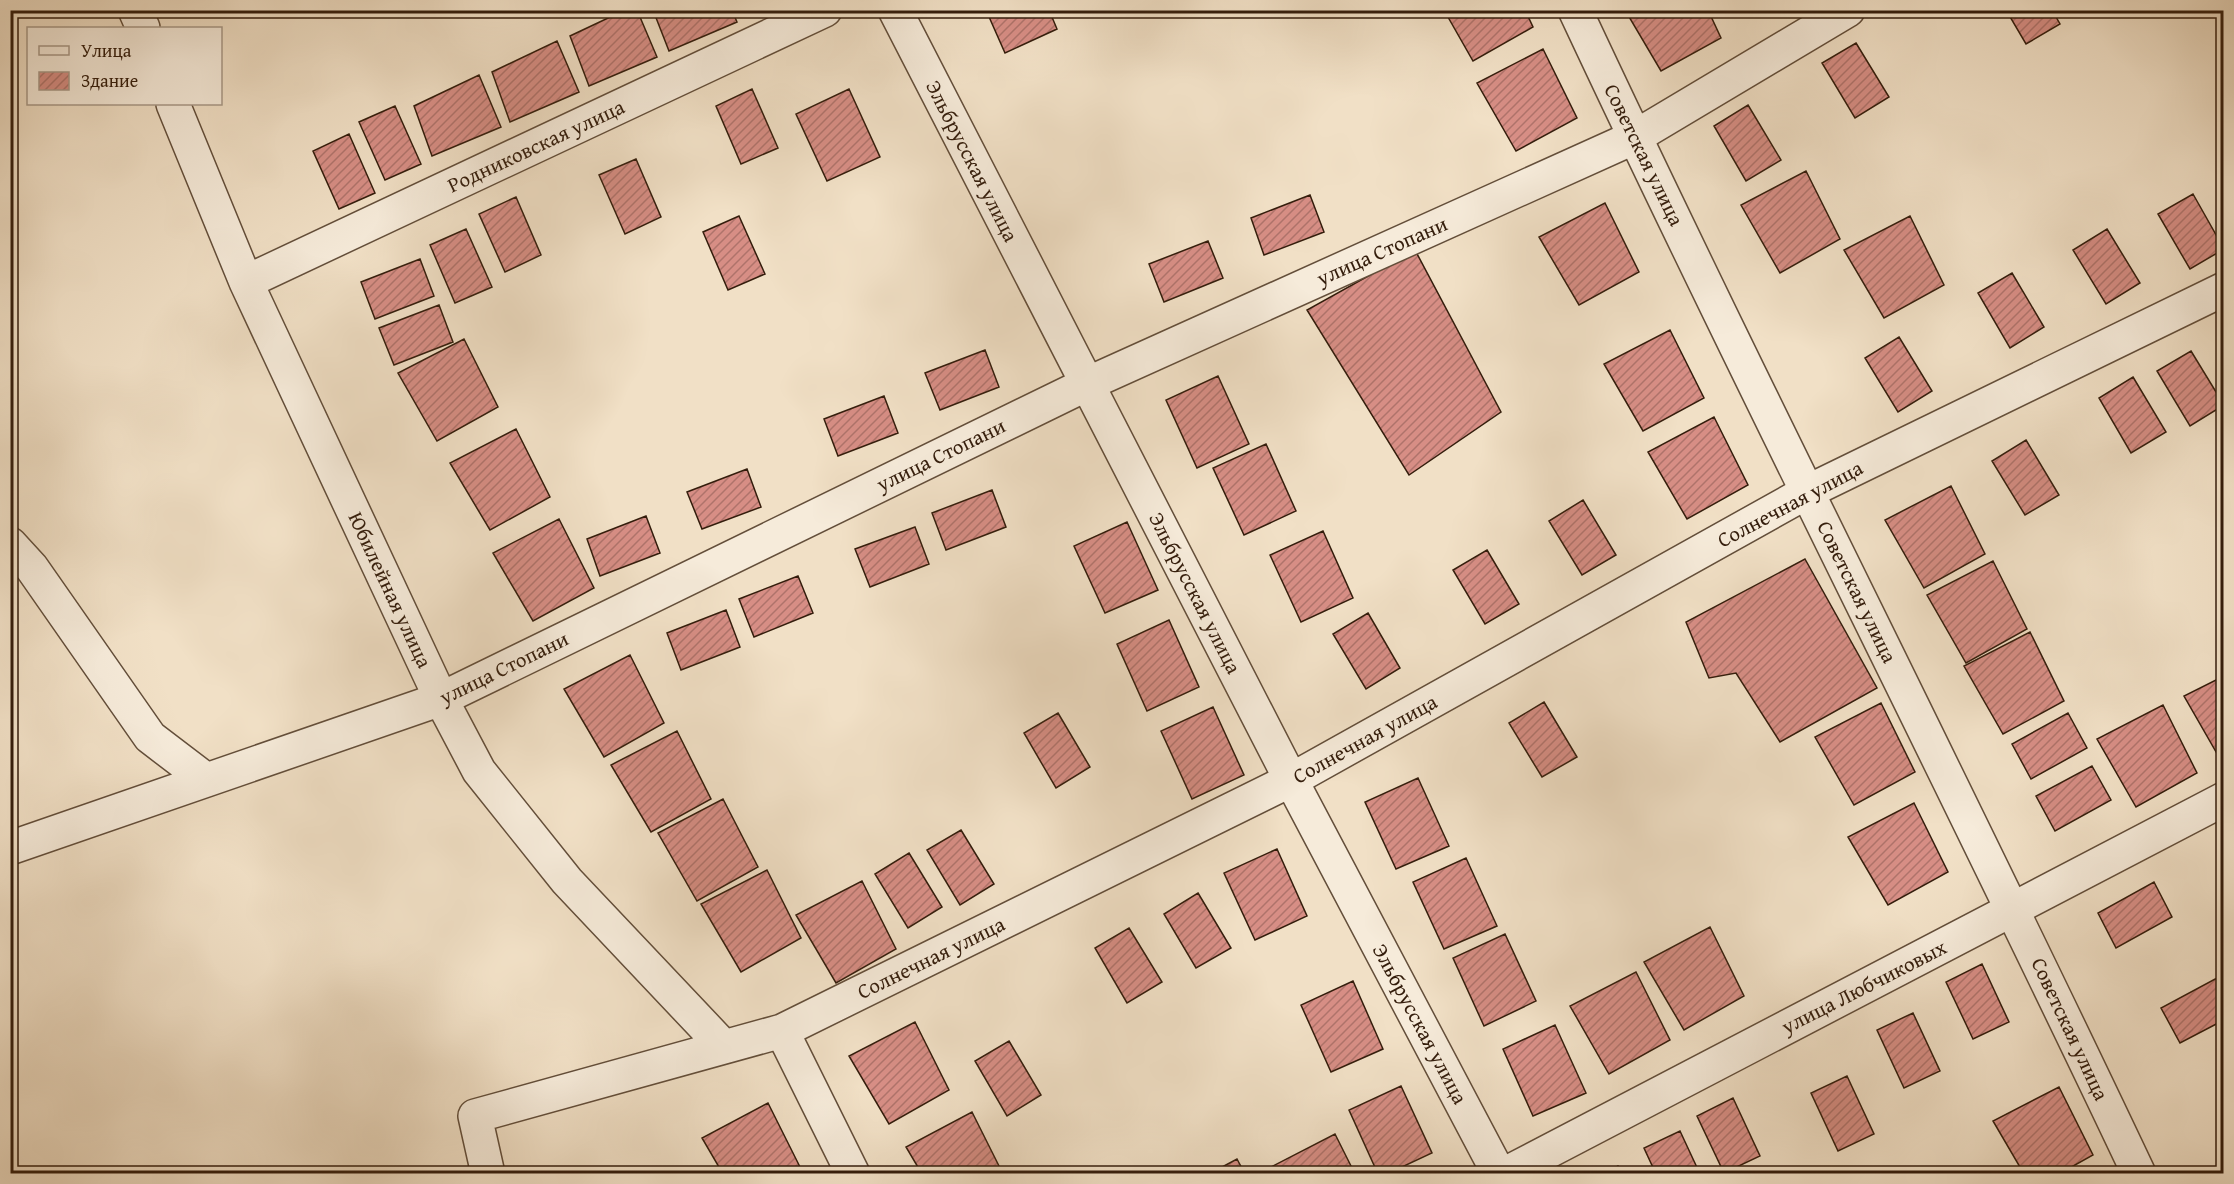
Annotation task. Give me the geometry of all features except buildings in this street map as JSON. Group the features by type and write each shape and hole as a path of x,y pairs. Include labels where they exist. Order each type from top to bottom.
{"street":[{"path":"135,10 143,27"},
{"name":"Родниковская улица","path":"246,282 825,10"},
{"name":"Эльбрусская улица","path":"895,10 1291,780 1499,1173"},
{"name":"Советская улица","path":"1575,10 1807,492 2014,909 2139,1173"},
{"name":"улица Стопани","path":"10,848 441,699 1088,384 1635,137 1848,10"},
{"name":"Юбилейная улица","path":"173,105 246,282 441,699 479,771 567,881 723,1046"},
{"name":"Солнечная улица","path":"488,1173 475,1116 782,1031 1291,780 1807,492 2223,289"},
{"path":"10,544 32,568 150,737 205,779"},
{"name":"улица Любчиковых","path":"1505,1173 2223,799"},
{"path":"782,1031 853,1173"}]}
